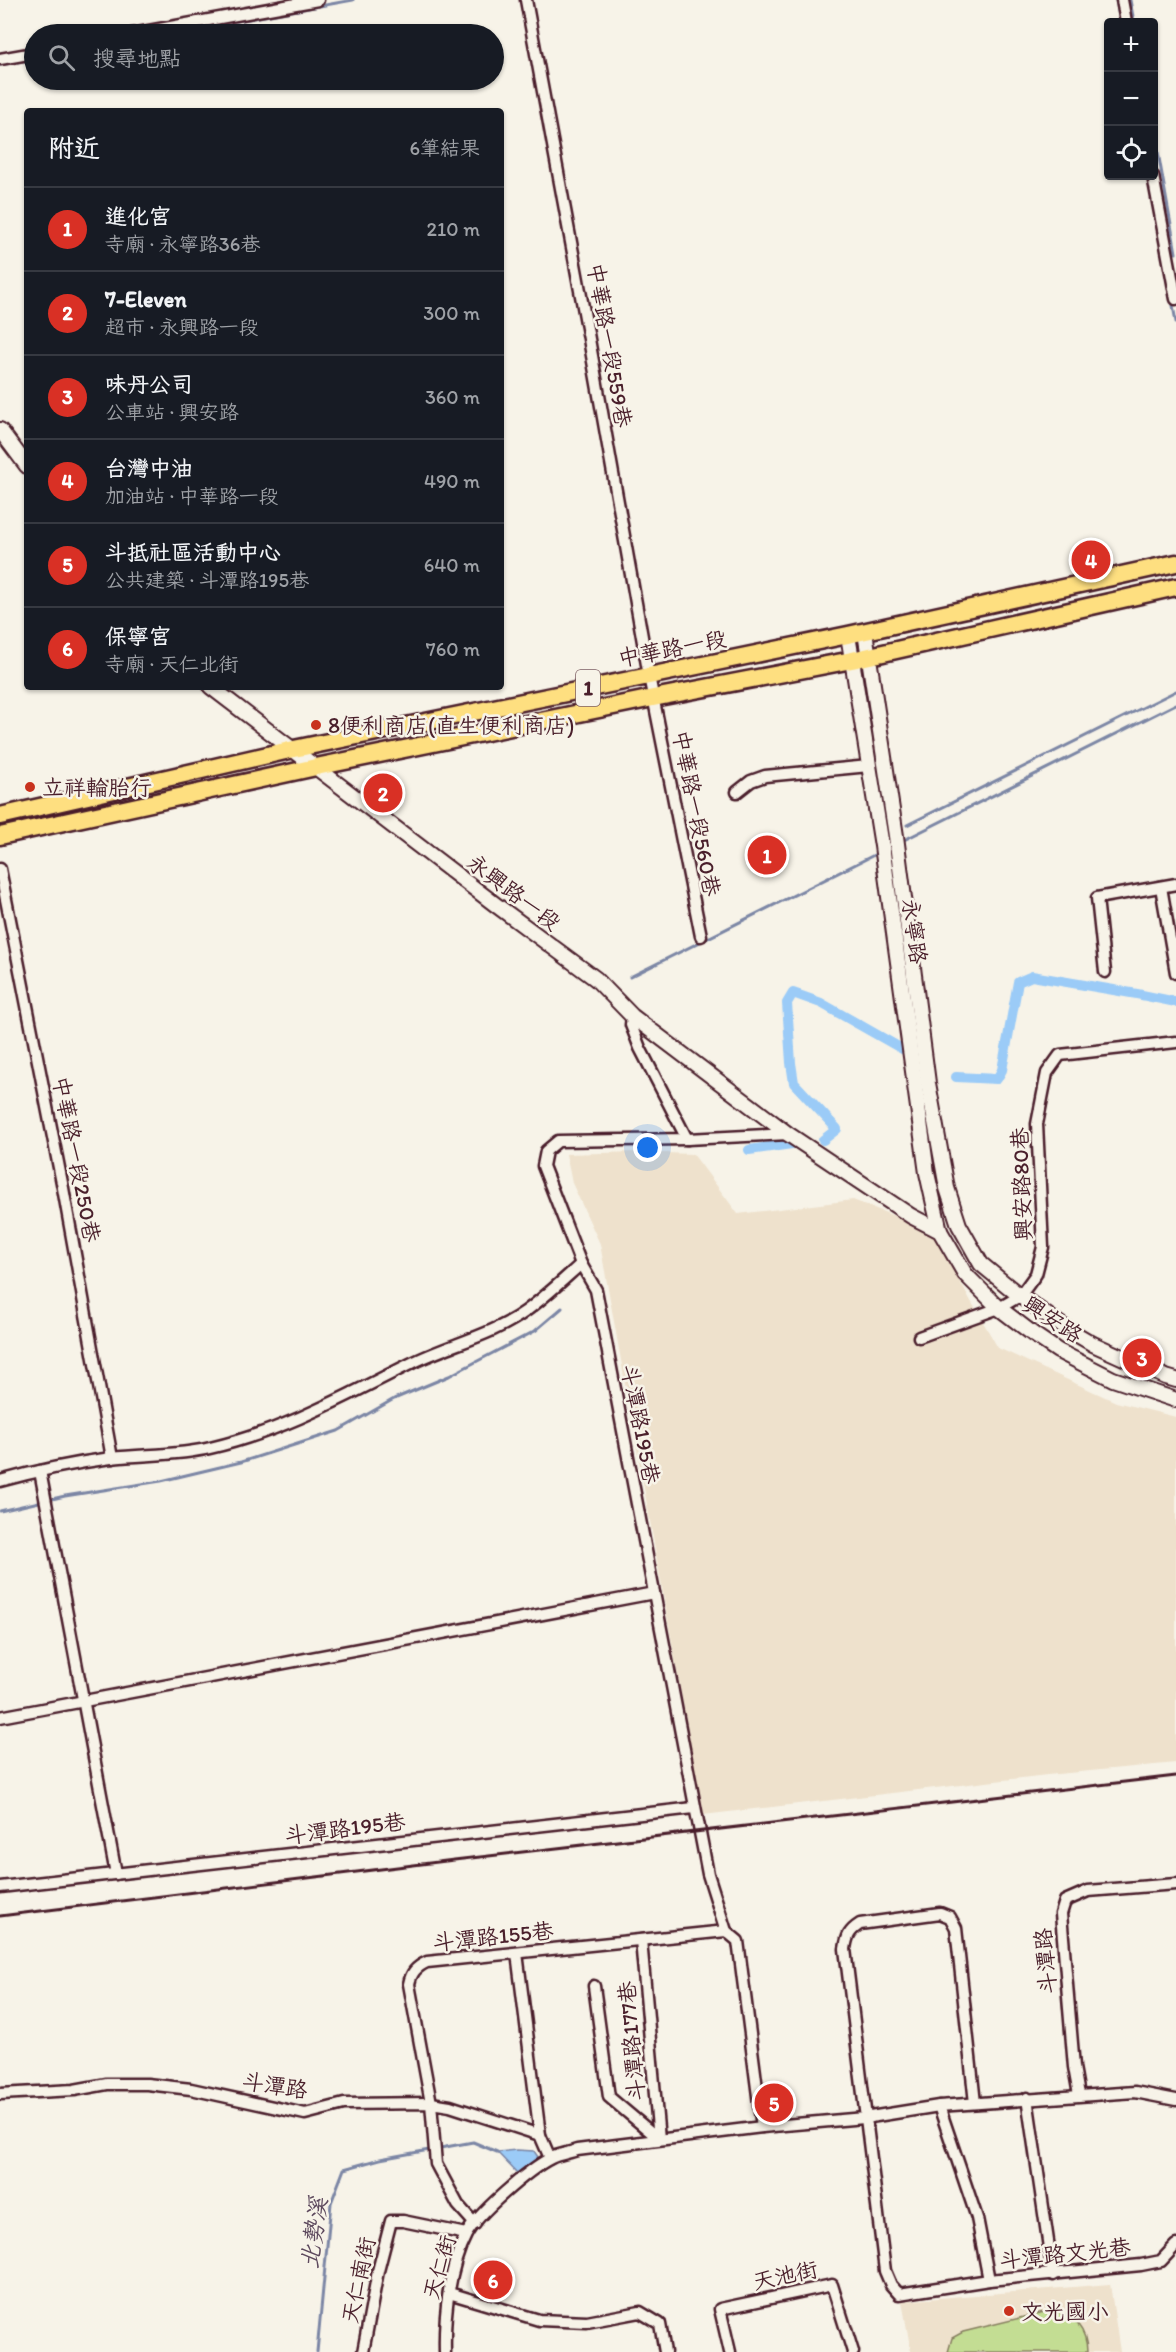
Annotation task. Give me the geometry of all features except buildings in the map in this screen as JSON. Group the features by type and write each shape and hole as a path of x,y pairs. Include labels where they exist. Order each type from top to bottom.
{"main road":[{"name":"中華路一段","path":"0,816 294,749 865,632 1176,563"},
{"name":"中華路一段","path":"0,836 316,767 852,660 1176,587"}],"street":[{"path":"187,24 318,0"},
{"name":"中華路一段559巷","path":"526,0 653,698"},
{"path":"1122,0 1125,18"},
{"path":"0,59 24,55"},
{"path":"1154,180 1176,299"},
{"path":"0,430 24,462"},
{"name":"永寧路","path":"865,632 928,1083 947,1188 959,1225"},
{"name":"永寧路","path":"848,635 882,846 927,1173 940,1231"},
{"name":"永興路一段","path":"215,690 596,979 632,1016 788,1134"},
{"name":"中華路一段560巷","path":"653,698 701,936"},
{"path":"737,792 751,780 765,776 869,766"},
{"name":"中華路一段250巷","path":"0,869 63,1188 112,1458"},
{"path":"1106,972 1097,898 1176,884"},
{"path":"1161,887 1176,973"},
{"path":"632,1016 631,1025 640,1048 687,1139 788,1134 911,1216 940,1231 959,1225"},
{"name":"興安路80巷","path":"919,1338 999,1308 1020,1296 1036,1274 1044,1247 1037,1124 1047,1073 1060,1055 1176,1042"},
{"name":"斗潭路195巷","path":"687,1139 558,1141 546,1151 543,1166 581,1264 596,1290 708,1874 726,1931 738,1941 762,2127"},
{"name":"興安路","path":"959,1225 981,1264 1020,1296 1093,1344 1176,1380"},
{"name":"興安路","path":"940,1231 965,1274 999,1308 1058,1351 1113,1379 1176,1400"},
{"path":"0,1481 112,1458 177,1455 213,1448 267,1431 319,1410 414,1362 506,1323 525,1312 581,1264"},
{"path":"40,1471 116,1874"},
{"path":"0,1717 654,1593"},
{"name":"斗潭路195巷","path":"0,1887 694,1808"},
{"name":"斗潭路","path":"1079,2095 1074,2067 1061,1914 1065,1901 1088,1891 1176,1887"},
{"path":"975,2103 956,1928 950,1917 940,1913 861,1924 848,1934 845,1949 864,2118 885,2271 891,2285 899,2294 989,2280"},
{"name":"斗潭路155巷","path":"475,2224 458,2205 436,2164 430,2103 409,1984 413,1972 419,1965 427,1962 726,1931"},
{"name":"斗潭路177巷","path":"641,1940 659,2139"},
{"path":"517,1953 540,2135 550,2158 577,2150 659,2139 864,2118 939,2106 1135,2092 1176,2100"},
{"path":"594,1986 609,2097 659,2139"},
{"name":"斗潭路","path":"0,2094 74,2090 107,2084 147,2084 191,2089 305,2114 344,2104 430,2103 450,2106 540,2135"},
{"path":"1027,2098 1053,2275"},
{"name":"斗潭路文光巷","path":"939,2106 977,2218 989,2280 1053,2275 1161,2261 1176,2246"},
{"name":"天仁街","path":"445,2352 446,2309 466,2234 512,2187 550,2158"},
{"name":"天仁南街","path":"363,2352 378,2271 391,2221 404,2221 466,2234"},
{"name":"天池街","path":"730,2352 720,2309 832,2285 853,2352"},
{"path":"449,2293 539,2320 586,2322 640,2312 660,2324 665,2352"}],"shaded area":[{"path":"637,1152 693,1154 738,1214 853,1200 930,1230 998,1348 1116,1402 1176,1417 1176,1763 1047,1775 703,1815 600,1244 572,1183 566,1154"},
{"name":"文光國小","path":"1110,2284 1120,2352 911,2352 902,2301"}],"green space":[{"path":"1052,2310 1067,2315 1078,2324 1085,2337 1087,2352 948,2352 952,2338 963,2332"}],"water":[{"path":"534,2151 538,2157 535,2163 517,2173 497,2152"}],"waterway":[{"path":"221,24 353,0"},
{"path":"1116,0 1119,18"},
{"path":"1130,0 1133,18"},
{"path":"0,65 24,61"},
{"path":"1158,152 1176,253"},
{"path":"1172,300 1176,322"},
{"path":"907,825 1176,691"},
{"path":"900,842 1176,704"},
{"path":"630,977 878,853"},
{"path":"956,1077 997,1079 1002,1070 1018,982 1032,976 1176,1002"},
{"path":"823,1140 837,1129 794,1083 787,1003 793,993 821,1003 904,1050"},
{"path":"749,1150 799,1143"},
{"path":"0,1511 65,1496 161,1481 241,1462 338,1431 394,1399 449,1376 535,1331 562,1308"},
{"name":"北勢溪","path":"317,2352 331,2203 344,2169 380,2159 473,2142 497,2152"}],"railway":[{"path":"0,1916 454,1860 1176,1776"}],"place":[{"name":"台灣中油","path":"1091,560"},
{"name":"8便利商店(直生便利商店)","path":"316,725"},
{"name":"立祥輪胎行","path":"30,787"},
{"name":"7-Eleven","path":"383,793"},
{"name":"進化宮","path":"767,855"},
{"name":"味丹公司","path":"1142,1358"},
{"name":"斗抵社區活動中心","path":"774,2103"},
{"name":"保寧宮","path":"493,2280"},
{"name":"文光國小","path":"1009,2311"}]}
